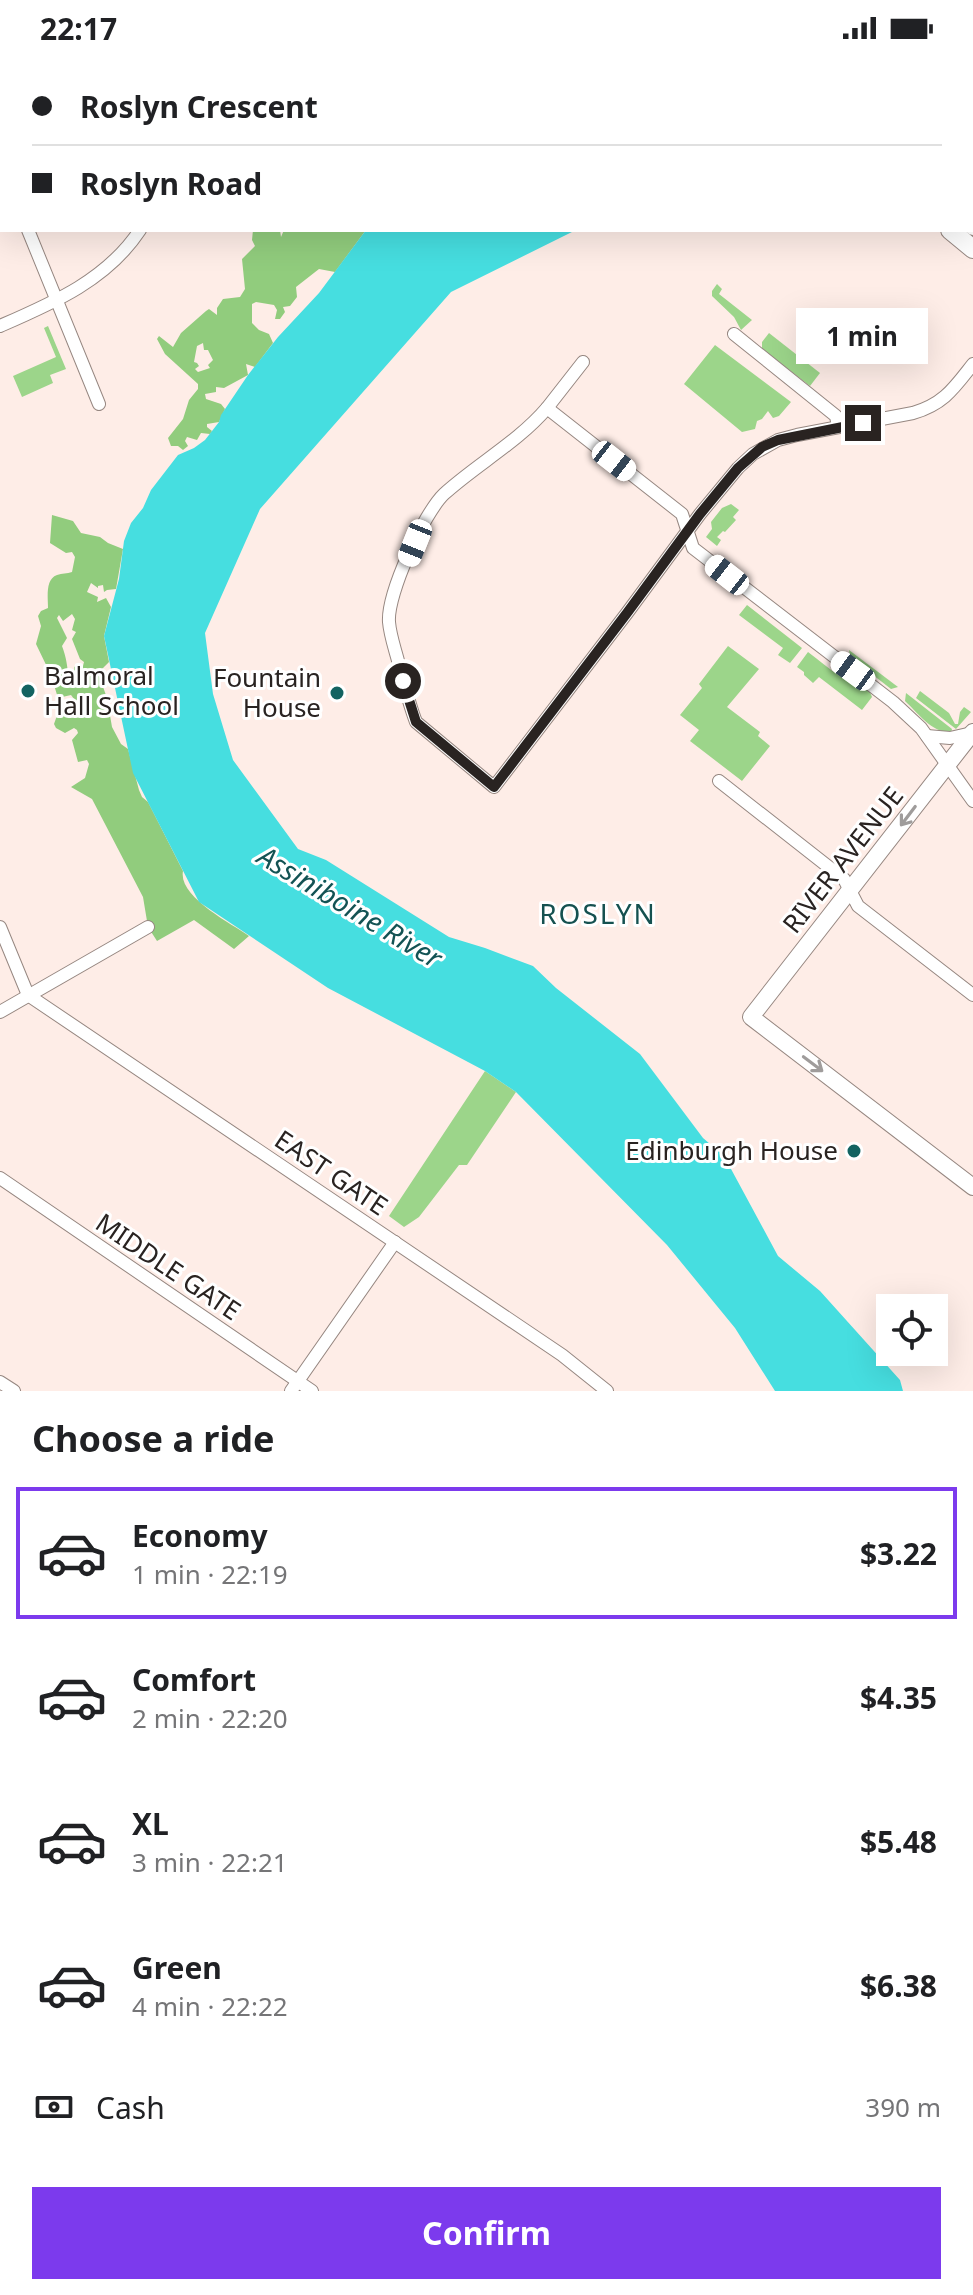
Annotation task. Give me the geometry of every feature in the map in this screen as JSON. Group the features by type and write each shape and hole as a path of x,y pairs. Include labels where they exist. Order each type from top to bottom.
{"main road":[{"path":"952,232 973,249"}],"street":[{"path":"29,232 99,404"},
{"path":"0,326 88,282 114,263 138,232"},
{"path":"734,334 836,416 838,427"},
{"path":"583,362 531,425 436,503 424,521 395,591 389,615 416,722 494,787 688,531 738,468 753,454 778,440 928,408 947,396 973,364"},
{"path":"547,408 682,514 693,548 884,694 927,736 973,801"},
{"path":"927,736 950,738 972,732"},
{"name":"RIVER AVENUE","path":"972,732 751,1017 973,1187"},
{"path":"719,781 844,879 858,906 973,995"},
{"path":"0,927 28,995"},
{"path":"0,1012 148,927"},
{"name":"EAST GATE","path":"28,995 578,1366 607,1391"},
{"name":"MIDDLE GATE","path":"0,1178 294,1386 312,1391"},
{"path":"294,1386 395,1242"},
{"path":"0,1382 14,1391"}],"green space":[{"path":"253,232 280,232 281,237 283,232 365,232 335,272 319,269 296,287 297,297 290,306 283,307 285,312 280,319 275,319 277,310 274,305 252,304 252,323 269,334 273,343 255,367 246,364 248,375 224,388 216,387 216,392 205,394 206,399 221,404 225,409 219,422 207,424 212,431 210,434 201,433 197,440 187,437 185,441 188,446 183,450 171,446 168,438 183,419 198,384 165,354 157,339 159,336 173,347 181,333 206,311 209,309 217,315 217,308 223,299 240,297 245,289 242,259 255,246","holes":["203,343 204,350 208,350 213,360 208,365 210,368 198,372 195,369 199,366 194,362 197,346"]},
{"path":"717,284 722,289 719,294 752,320 741,330 734,317 712,296"},
{"path":"48,326 66,369 50,375 53,383 22,397 13,376 56,357 44,328"},
{"path":"769,333 820,373 810,386 762,349 762,342"},
{"path":"715,345 791,402 779,416 773,418 768,411 757,421 755,429 742,432 684,384"},
{"path":"731,504 739,510 733,517 736,520 717,537 721,540 717,546 706,537 712,529 711,522 722,508"},
{"path":"52,515 73,521 81,533 100,537 123,549 116,589 104,592 103,585 98,588 91,583 87,592 98,597 97,602 106,598 111,607 104,636 109,662 98,673 107,698 112,727 121,744 128,749 142,797 148,802 183,871 189,890 207,908 249,936 234,949 194,920 157,941 148,927 143,897 92,799 71,787 85,778 89,764 87,760 78,762 72,740 77,730 74,728 65,733 54,724 60,707 78,704 71,695 58,698 54,668 50,664 49,671 36,644 41,626 38,616 48,608 51,580 57,575 72,572 75,557 72,552 66,553 50,543","holes":["72,614 75,619 72,630 76,632 72,639 84,662 83,666 74,667 74,679 68,679 62,646 67,638 57,618 59,615 63,621"]},
{"path":"747,605 802,648 790,663 778,655 783,648 739,615"},
{"path":"728,646 759,669 727,707 760,732 758,736 770,746 742,781 690,741 699,730 680,715 702,688 699,684"},
{"path":"849,650 898,687 891,689 850,657"},
{"path":"808,652 840,676 867,688 872,697 862,710 819,677 813,683 804,675 797,667"},
{"path":"920,691 949,713 955,724 958,724 964,707 971,712 956,729 916,698"},
{"path":"906,693 952,729 951,733 926,722 905,701"},
{"path":"485,1071 516,1092 467,1165 459,1165 419,1217 404,1227 389,1216"}],"water":[{"name":"Assiniboine River","path":"365,232 572,232 451,292 260,509 205,633 213,694 233,760 298,849 326,860 449,937 533,966 640,1054 703,1138 724,1156 778,1256 820,1291 876,1353 876,1366 887,1366 900,1380 903,1391 775,1391 735,1328 667,1245 516,1092 485,1071 328,988 199,902 133,773 104,636 119,579 124,541 131,523 178,455 205,440 248,375 319,293"}],"place":[{"name":"Balmoral Hall School","path":"28,691"},
{"name":"Fountain House","path":"337,693"},
{"name":"Edinburgh House","path":"854,1151"}],"district":[{"name":"ROSLYN","path":"598,914"}],"route":[{"path":"403,681 416,722 494,787 738,468 762,447 778,440 863,423"}]}
